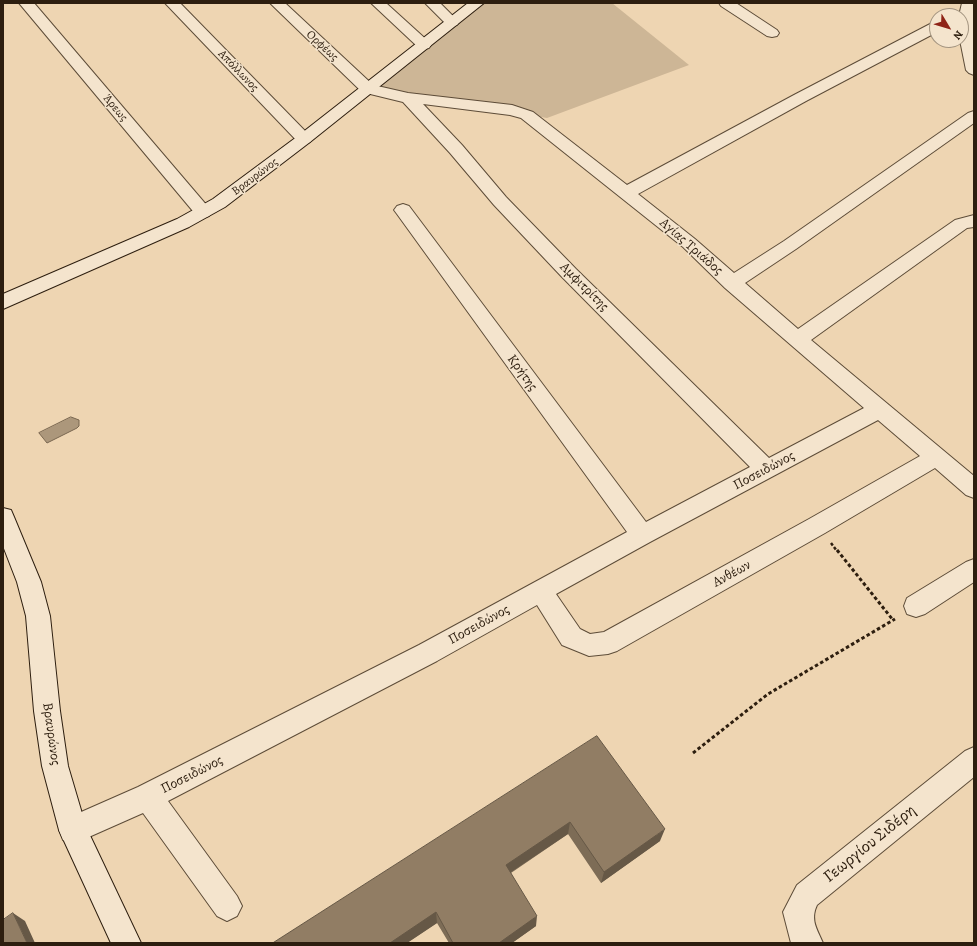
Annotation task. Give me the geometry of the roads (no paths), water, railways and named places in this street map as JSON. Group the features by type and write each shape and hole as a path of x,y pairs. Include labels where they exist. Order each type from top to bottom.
{"street":[{"name":"Άρεως","path":"26,3 203,212"},
{"name":"Απόλλωνος","path":"172,3 304,139"},
{"name":"Ορφέως","path":"277,3 368,88"},
{"path":"378,3 424,45"},
{"path":"432,3 452,22"},
{"name":"Βραυρώνος","path":"3,302 18,294 136,245 184,223 203,212 248,182 477,3"},
{"path":"726,3 772,33"},
{"path":"626,193 800,98 929,30"},
{"path":"971,45 974,70"},
{"name":"Αγίας Τριάδος","path":"368,88 408,98 512,110 527,115 689,243 732,283 974,489"},
{"name":"Αμφιτρίτης","path":"408,98 456,149 500,201 569,273 673,374 767,470"},
{"path":"732,283 790,245 974,116"},
{"name":"Κρήτης","path":"403,210 642,535"},
{"path":"798,339 961,224 974,221"},
{"name":"Ποσειδώνος","path":"73,830 148,797 428,653 642,535 880,409"},
{"name":"Ανθέων","path":"541,591 571,637 589,645 608,643 817,526 936,457"},
{"name":"Βραυρώνος","path":"3,517 29,582 38,616 47,711 55,766 73,830 126,943"},
{"path":"916,606 974,569"},
{"name":"Γεωργίου Σιδέρη","path":"808,943 803,936 798,912 806,895 974,760"},
{"path":"148,797 227,906"}]}
